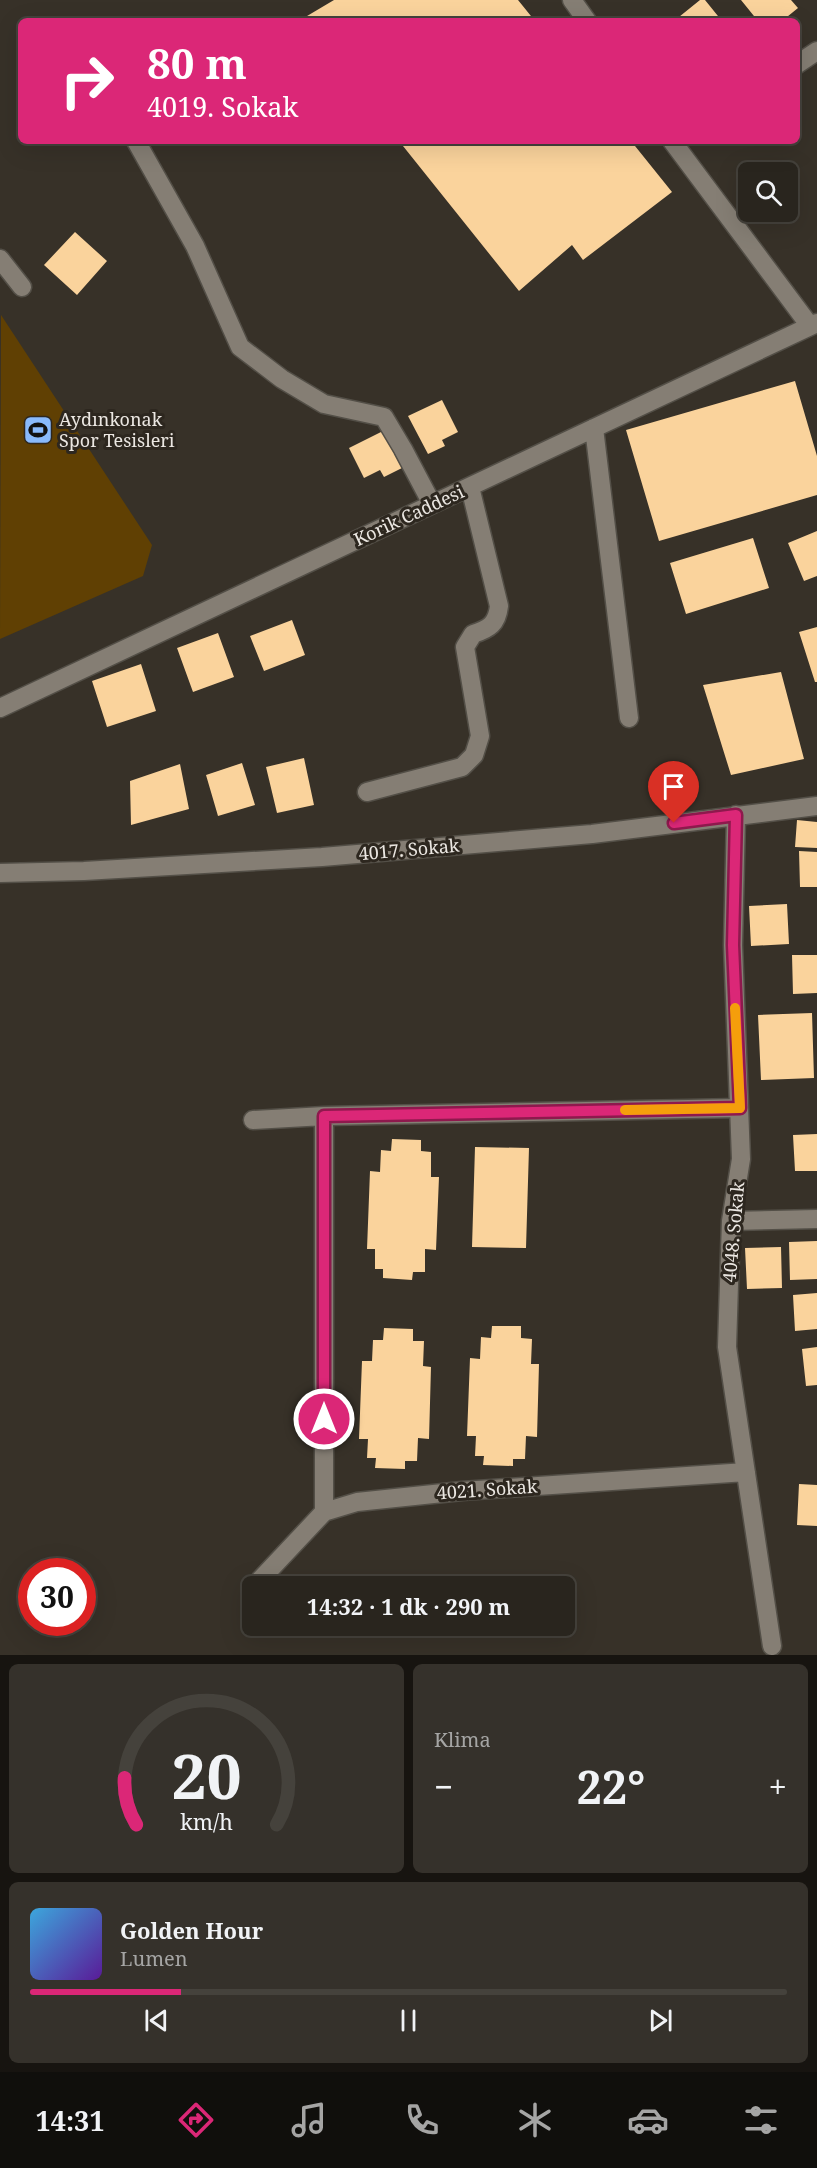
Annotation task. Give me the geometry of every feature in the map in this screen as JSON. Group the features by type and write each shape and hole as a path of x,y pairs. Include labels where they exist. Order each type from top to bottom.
{"street":[{"path":"572,0 585,18"},
{"path":"800,62 817,51"},
{"path":"138,144 195,246 240,347 282,379 324,404 384,417 404,448 432,504"},
{"path":"680,144 813,325"},
{"path":"0,259 22,287"},
{"name":"Korik Caddesi","path":"0,708 813,325"},
{"path":"594,428 629,718"},
{"path":"367,792 462,767 474,755 478,746 480,736 465,647 473,634 492,626 499,606 470,487"},
{"name":"4017. Sokak","path":"0,873 84,871 322,857 592,834 817,806"},
{"name":"4048. Sokak","path":"736,815 733,945 741,1159 731,1221 727,1347 772,1646"},
{"path":"253,1120 324,1116 740,1108"},
{"path":"324,1116 324,1512"},
{"path":"731,1221 817,1219"},
{"name":"4021. Sokak","path":"264,1576 324,1512 357,1502 462,1491 746,1472"}],"shaded area":[{"name":"Aydınkonak Spor Tesisleri","path":"1,315 152,545 143,576 0,639"}],"building":[{"path":"334,0 518,0 533,18 304,18"},
{"path":"700,0 705,0 720,18 678,18"},
{"path":"741,0 791,0 798,8 786,18 756,18"},
{"path":"401,144 633,144 672,192 583,260 572,245 519,291"},
{"path":"75,232 107,261 77,295 44,265"},
{"path":"795,381 817,456 817,495 659,541 626,430"},
{"path":"442,400 458,432 442,440 445,446 428,454 408,416"},
{"path":"383,431 402,468 384,477 380,470 364,478 349,448"},
{"path":"817,531 817,576 804,581 788,543"},
{"path":"753,538 769,588 686,614 670,563"},
{"path":"292,620 305,655 264,671 250,636"},
{"path":"817,627 817,682 815,682 799,632"},
{"path":"218,633 234,677 193,692 177,648"},
{"path":"141,664 156,711 107,727 92,681"},
{"path":"781,672 804,759 731,775 703,685"},
{"path":"304,758 314,805 277,813 266,767"},
{"path":"242,763 255,805 218,816 206,775"},
{"path":"180,764 189,809 131,825 130,781"},
{"path":"797,820 817,822 817,848 795,847"},
{"path":"799,851 817,852 817,887 800,887"},
{"path":"787,904 789,944 751,946 749,906"},
{"path":"792,955 817,955 817,993 793,994"},
{"path":"812,1013 814,1078 761,1080 758,1015"},
{"path":"817,1134 817,1171 795,1171 793,1135"},
{"path":"392,1139 421,1140 421,1151 431,1152 431,1177 439,1177 436,1250 425,1249 425,1272 413,1272 412,1280 383,1278 383,1269 375,1269 375,1249 367,1249 370,1171 380,1172 381,1150 391,1151"},
{"path":"475,1147 529,1148 526,1248 472,1247"},
{"path":"817,1241 817,1279 790,1280 789,1242"},
{"path":"781,1247 782,1288 747,1289 745,1248"},
{"path":"817,1293 817,1329 795,1331 793,1295"},
{"path":"492,1326 521,1326 521,1338 532,1339 531,1364 539,1364 537,1437 526,1436 525,1459 513,1459 513,1466 483,1465 484,1456 475,1456 476,1436 467,1436 470,1358 480,1359 481,1337 491,1338"},
{"path":"384,1328 413,1329 413,1341 424,1341 423,1366 431,1367 429,1439 418,1438 417,1461 405,1461 405,1469 375,1468 376,1458 367,1458 368,1439 359,1439 362,1361 372,1361 373,1340 383,1340"},
{"path":"817,1347 817,1385 806,1386 802,1349"},
{"path":"799,1484 817,1485 817,1526 797,1525"}],"slow traffic":[{"path":"625,1110 740,1108 735,1008"}],"place":[{"name":"Aydınkonak Spor Tesisleri","path":"38,430"}],"route":[{"path":"324,1419 324,1116 740,1108 733,945 736,815 674,823"}]}
